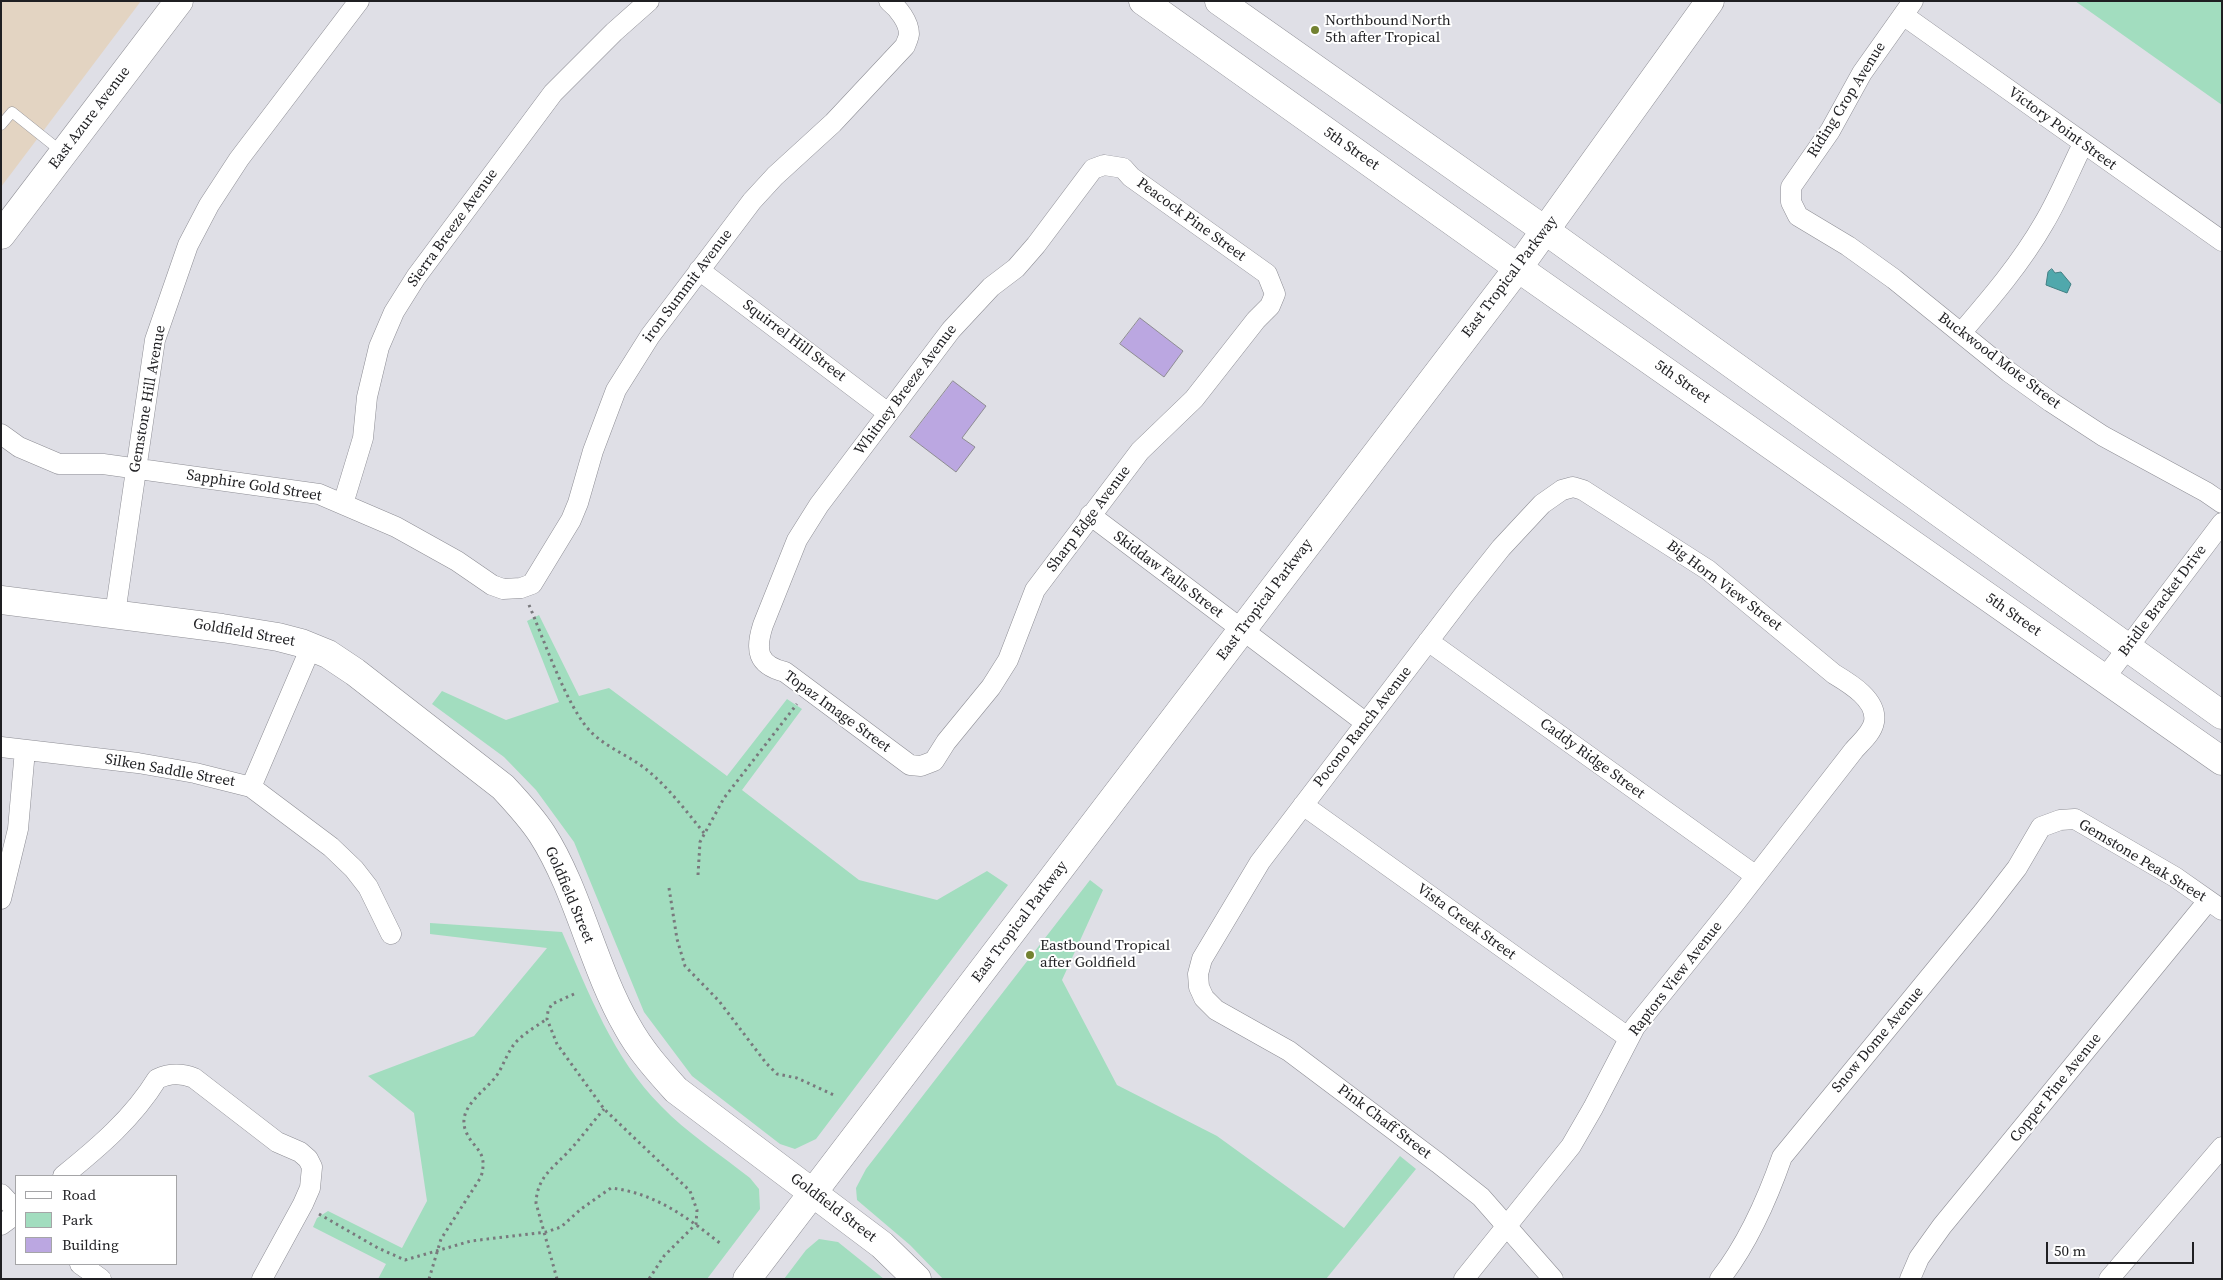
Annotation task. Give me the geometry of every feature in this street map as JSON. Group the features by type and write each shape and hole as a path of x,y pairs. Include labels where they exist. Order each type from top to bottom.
{"main road":[{"name":"East Azure Avenue","path":"1,235 179,1"},
{"name":"5th Street","path":"1143,1 1518,268 2222,762"},
{"path":"1219,1 1546,231 2222,715"},
{"name":"East Tropical Parkway","path":"748,1279 1546,231 1710,1"},
{"name":"Goldfield Street","path":"1,600 278,636 328,654 355,672 503,787 524,810 543,836 563,875 585,932 626,1025 648,1058 676,1090 882,1246 917,1279"}],"street":[{"name":"Gemstone Hill Avenue","path":"115,614 155,340 188,246 209,205 239,159 359,1"},
{"name":"Sierra Breeze Avenue","path":"343,504 363,438 367,397 379,348 394,312 416,277 553,94 614,32 650,1"},
{"name":"iron Summit Avenue","path":"521,588 532,584 538,576 571,520 578,503 593,451 616,390 650,336 752,201 775,176 833,123 905,46 909,33 898,8 889,1"},
{"name":"Victory Point Street","path":"1908,8 2083,144 2222,241"},
{"name":"Riding Crop Avenue","path":"1791,202 1791,187 1798,175 1817,151 1862,73 1908,8"},
{"path":"1960,333 1989,300 2026,252 2045,221 2083,144"},
{"name":"Peacock Pine Street","path":"1104,165 1123,168 1131,177 1267,274 1271,284"},
{"name":"Whitney Breeze Avenue","path":"759,650 759,638 763,624 797,540 819,505 951,330 991,287 1016,268 1036,245 1093,169 1104,165"},
{"name":"Buckwood Mote Street","path":"1791,202 1798,216 1856,251 2009,372 2095,431 2206,492 2222,503"},
{"name":"Squirrel Hill Street","path":"699,270 888,413"},
{"name":"Sharp Edge Avenue","path":"921,766 934,761 946,742 992,687 1008,660 1035,590 1090,515 1140,451 1194,399 1256,320 1270,306 1275,294 1271,284"},
{"name":"Sapphire Gold Street","path":"1,434 19,447 60,464 103,464 320,494 396,527 457,561 492,585 503,589 521,588"},
{"name":"Big Horn View Street","path":"1562,490 1573,488 1583,490 1708,570 1834,674 1864,695 1872,708"},
{"name":"Pocono Ranch Avenue","path":"1199,987 1198,974 1202,959 1260,862 1501,548 1542,504 1562,490"},
{"name":"Skiddaw Falls Street","path":"1090,515 1366,723"},
{"name":"Bridle Bracket Drive","path":"2104,679 2222,523"},
{"name":"Caddy Ridge Street","path":"1428,641 1756,876"},
{"path":"251,787 311,647"},
{"name":"Topaz Image Street","path":"759,650 763,661 773,669 785,672 910,765 921,766"},
{"name":"Raptors View Avenue","path":"1464,1279 1571,1146 1635,1027 1869,733 1875,721 1872,708"},
{"name":"Silken Saddle Street","path":"1,748 138,763 195,773 251,787 331,847 354,869 368,887 391,934"},
{"path":"1,899 18,829 25,750"},
{"name":"Vista Creek Street","path":"1302,805 1629,1038"},
{"name":"Gemstone Peak Street","path":"2060,820 2075,819 2175,878 2215,905"},
{"name":"Snow Dome Avenue","path":"1720,1279 1747,1237 1769,1195 1782,1157 1983,912 2017,868 2041,827 2060,820"},
{"name":"Copper Pine Avenue","path":"1910,1279 1919,1258 1942,1226 2215,905"},
{"name":"Pink Chaff Street","path":"1199,987 1204,998 1216,1010 1289,1051 1481,1197 1508,1225 1553,1279"},
{"path":"64,1175 106,1141 140,1105 157,1079 172,1074 186,1075 194,1078 277,1142 300,1152 308,1159 312,1168 310,1188 303,1204 262,1279"},
{"path":"2109,1279 2222,1147"},
{"path":"1,1194 15,1209"},
{"path":"1,1225 15,1215"},
{"path":"81,1265 101,1279"}],"lane":[{"path":"1,126 12,112 64,153"}],"path":[{"path":"521,588 575,710 590,731 608,746 646,770 671,793 704,833"},
{"path":"698,875 698,854 704,833 724,798 808,690"},
{"path":"669,888 677,939 685,966 719,1001 766,1063 777,1074 797,1078 836,1096"},
{"path":"574,994 552,1004 548,1012 548,1019 557,1044 604,1108 690,1191 697,1210 696,1224 664,1256 649,1279"},
{"path":"429,1279 441,1239 481,1177 484,1168 484,1158 465,1128 465,1117 470,1104 496,1075 509,1052 519,1040 548,1019"},
{"path":"557,1279 546,1232 536,1203 536,1192 541,1180 551,1167 567,1153 604,1108"},
{"path":"303,1204 378,1248 405,1260 471,1241 546,1232 561,1226 611,1188 648,1196 696,1224 721,1244"}],"shaded area":[{"path":"1,1 141,1 1,187"}],"green space":[{"path":"2075,1 2222,1 2222,105"},
{"path":"539,615 579,696 609,688 727,776 787,699 802,709 742,790 859,880 937,900 987,871 1008,885 816,1139 795,1149 780,1144 692,1076 644,1012 574,842 536,790 504,757 432,704 442,691 506,720 559,702 527,621"},
{"path":"1090,880 1103,890 1062,980 1117,1085 1217,1136 1344,1228 1400,1156 1416,1169 1326,1279 943,1279 910,1245 857,1200 856,1188 866,1169"},
{"path":"430,923 562,932 604,1024 629,1067 644,1087 682,1125 750,1178 759,1189 760,1209 707,1279 378,1279 386,1264 313,1227 317,1218 328,1211 402,1248 427,1201 414,1113 368,1076 474,1036 547,948 430,934"},
{"path":"819,1239 838,1242 884,1279 784,1279 806,1250"}],"water":[{"path":"2052,269 2055,273 2061,272 2071,284 2067,293 2046,285 2048,272"}],"building":[{"path":"1140,318 1183,351 1164,377 1120,344"},
{"path":"953,381 986,406 962,438 975,447 956,472 910,437"}],"place":[{"name":"Northbound North 5th after Tropical","path":"1315,30"},
{"name":"Eastbound Tropical after Goldfield","path":"1030,955"}]}
